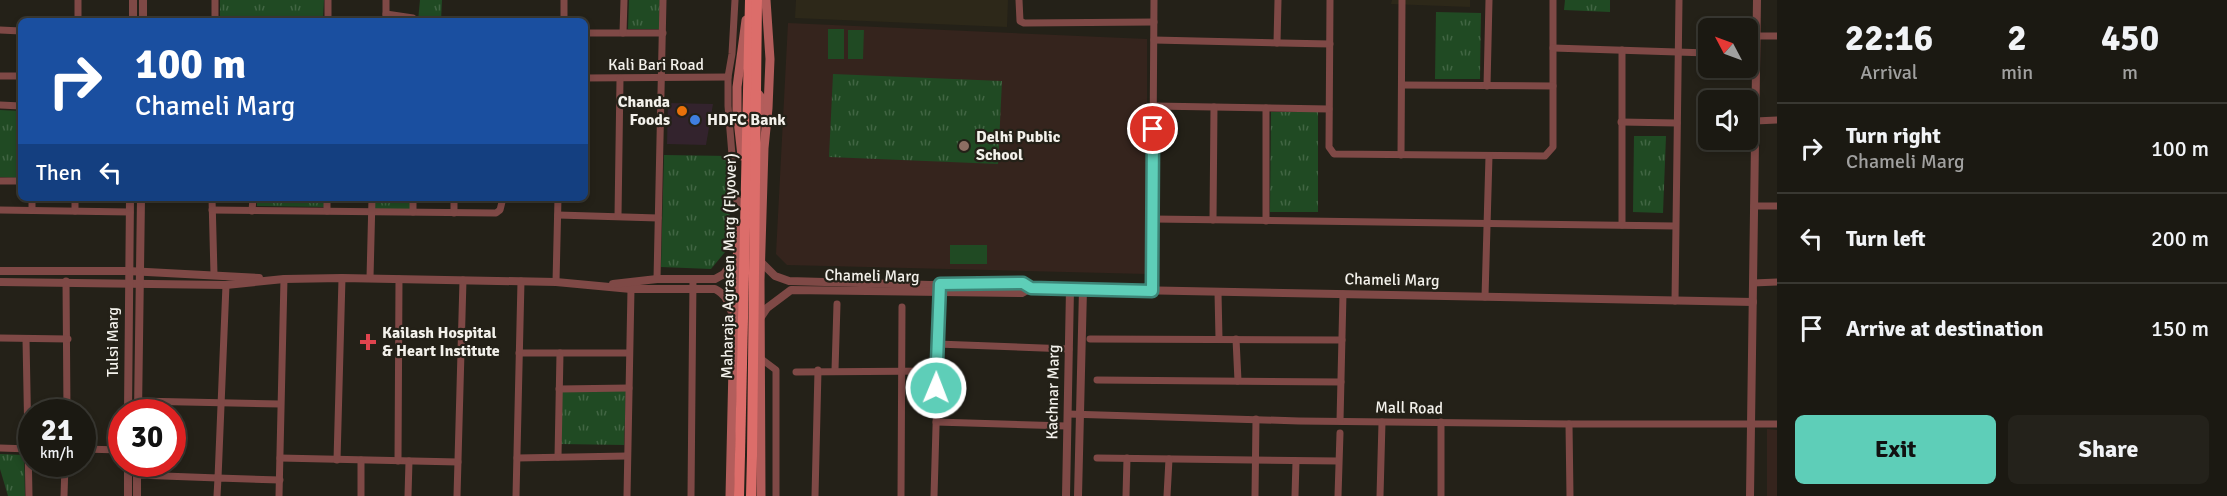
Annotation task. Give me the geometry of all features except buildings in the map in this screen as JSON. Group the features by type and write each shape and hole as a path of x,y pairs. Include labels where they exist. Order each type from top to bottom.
{"main road":[{"path":"730,496 734,322 742,204 737,87 749,0"},
{"name":"Maharaja Agrasen Marg (Flyover)","path":"739,496 749,0"},
{"name":"Maharaja Agrasen Marg (Flyover)","path":"751,496 757,0"},
{"path":"761,496 760,261 770,60 766,0"},
{"path":"746,18 754,10 760,9 768,16"},
{"path":"740,135 744,127 744,96 752,90 762,97 764,148"}],"street":[{"path":"78,0 78,18"},
{"path":"133,0 133,18"},
{"path":"143,0 143,18"},
{"path":"215,0 215,18"},
{"path":"328,0 328,18"},
{"path":"386,0 386,17 413,18"},
{"path":"564,0 564,18"},
{"path":"622,33 624,0"},
{"path":"657,279 663,0"},
{"path":"735,0 732,54 728,77 732,190 736,199 742,204"},
{"path":"1019,0 1019,17 1024,23 1154,22"},
{"path":"1152,291 1154,0"},
{"path":"1277,43 1278,0"},
{"path":"1330,0 1329,147 1334,154 1489,156 1545,156 1551,153 1553,147 1553,0"},
{"path":"1401,155 1402,0"},
{"path":"1487,86 1489,0"},
{"path":"1675,301 1679,0"},
{"path":"1756,18 1757,0"},
{"path":"0,30 18,30"},
{"path":"588,33 663,33"},
{"path":"1758,36 1777,36"},
{"path":"1154,40 1330,44"},
{"path":"1552,48 1698,53"},
{"path":"1622,50 1622,225"},
{"path":"0,76 18,76"},
{"name":"Kali Bari Road","path":"588,78 728,77"},
{"path":"618,216 620,79"},
{"path":"1402,85 1553,86"},
{"path":"0,105 18,106"},
{"path":"1154,106 1329,109"},
{"path":"1213,220 1214,107"},
{"path":"1266,108 1266,221"},
{"path":"1758,121 1777,120"},
{"path":"1621,122 1677,123"},
{"path":"1750,496 1755,150"},
{"path":"1485,297 1489,156"},
{"path":"0,181 18,182"},
{"path":"32,201 32,210"},
{"path":"75,201 75,211"},
{"name":"Tulsi Marg","path":"128,399 130,201"},
{"name":"Tulsi Marg","path":"138,399 141,201"},
{"path":"212,201 214,274"},
{"path":"252,211 253,201"},
{"path":"327,201 327,211"},
{"path":"370,278 372,201"},
{"path":"413,201 413,212"},
{"path":"454,201 454,213"},
{"path":"212,210 496,213 500,210 502,201"},
{"path":"556,282 558,201"},
{"path":"1754,206 1777,206"},
{"path":"0,210 130,212"},
{"path":"558,215 658,218"},
{"path":"1153,219 1675,226"},
{"path":"0,282 66,281 226,285 284,279 370,278 556,282 631,289 715,279 733,265 738,254"},
{"name":"Chameli Marg","path":"760,261 775,276 789,281 940,288"},
{"path":"0,271 128,271 284,279"},
{"path":"176,284 177,274"},
{"path":"337,459 342,278"},
{"path":"279,496 284,279"},
{"path":"398,461 399,279"},
{"path":"605,285 657,279 692,283 715,289 722,292 729,301 734,322"},
{"path":"457,496 463,280"},
{"path":"66,281 67,399"},
{"path":"516,496 521,281"},
{"path":"1753,283 1777,282"},
{"path":"691,496 692,283"},
{"name":"Chameli Marg","path":"759,320 767,308 791,290 940,288 1023,283 1031,288 1753,302"},
{"path":"217,496 226,285"},
{"path":"934,496 940,288"},
{"path":"627,496 631,289"},
{"name":"Kachnar Marg","path":"1066,496 1070,289"},
{"name":"Kachnar Marg","path":"1078,496 1083,289"},
{"path":"1218,292 1219,339"},
{"path":"1340,421 1343,294"},
{"path":"835,370 837,304"},
{"path":"901,496 902,307"},
{"path":"0,338 68,339"},
{"path":"26,339 28,399"},
{"path":"1090,339 1342,340"},
{"path":"1236,339 1238,381"},
{"path":"938,344 1069,350"},
{"path":"519,353 629,353"},
{"path":"558,457 560,353"},
{"path":"733,358 760,358 777,370 776,496"},
{"path":"796,372 818,370 937,371"},
{"path":"815,496 818,370"},
{"path":"1097,380 1341,382"},
{"path":"559,389 628,388"},
{"path":"186,403 280,404"},
{"name":"Mall Road","path":"1068,414 1382,422 1777,424"},
{"path":"1255,496 1256,419"},
{"path":"1382,422 1380,496 1388,496"},
{"path":"1441,496 1442,422"},
{"path":"936,423 1067,426"},
{"path":"1569,424 1570,496"},
{"path":"1338,496 1340,433"},
{"path":"0,448 18,449"},
{"path":"517,458 627,456"},
{"path":"280,458 458,462"},
{"path":"1097,458 1338,461"},
{"path":"1126,496 1127,458"},
{"path":"1167,496 1169,459"},
{"path":"361,460 361,496"},
{"path":"408,496 409,461"},
{"path":"1295,496 1296,461"},
{"path":"29,477 29,496"},
{"path":"64,496 65,477"},
{"path":"128,477 128,496"},
{"path":"137,477 137,496"},
{"path":"186,477 279,480"}],"shaded area":[{"path":"796,0 1008,0 1007,27 795,18"},
{"path":"1392,0 1470,0 1470,7 1391,4"},
{"name":"Delhi Public School","path":"788,23 1147,39 1147,274 787,265 776,254"},
{"path":"668,103 713,104 706,145 667,144"},
{"path":"1767,429 1777,430 1777,496 1767,496"}],"green space":[{"path":"220,0 324,0 323,18 220,17"},
{"path":"420,0 442,0 441,18 418,18"},
{"path":"629,0 660,0 659,29 628,29"},
{"path":"1565,0 1610,0 1610,12 1564,10"},
{"path":"1436,12 1481,13 1480,79 1435,79"},
{"path":"828,29 844,29 844,59 828,59"},
{"path":"848,30 864,30 863,59 848,59"},
{"path":"833,74 1002,81 998,164 829,157"},
{"path":"0,110 18,111 18,178 0,177"},
{"path":"1271,112 1318,112 1318,212 1270,212"},
{"path":"1634,136 1666,136 1663,213 1633,212"},
{"path":"664,155 729,156 730,246 711,269 661,267"},
{"path":"257,201 326,201 326,207 257,206"},
{"path":"375,201 410,201 410,209 375,209"},
{"path":"950,245 987,245 987,264 950,264"},
{"path":"562,388 626,390 624,445 560,444"},
{"path":"0,454 18,455 18,477 25,477 25,496 8,496 0,469"}],"place":[{"name":"Chanda Foods","path":"682,111"},
{"name":"HDFC Bank","path":"695,120"},
{"name":"Delhi Public School","path":"964,146"},
{"name":"Kailash Hospital & Heart Institute","path":"368,342"}],"route":[{"path":"936,388 940,284 1023,283 1031,288 1152,291 1153,129"}]}
